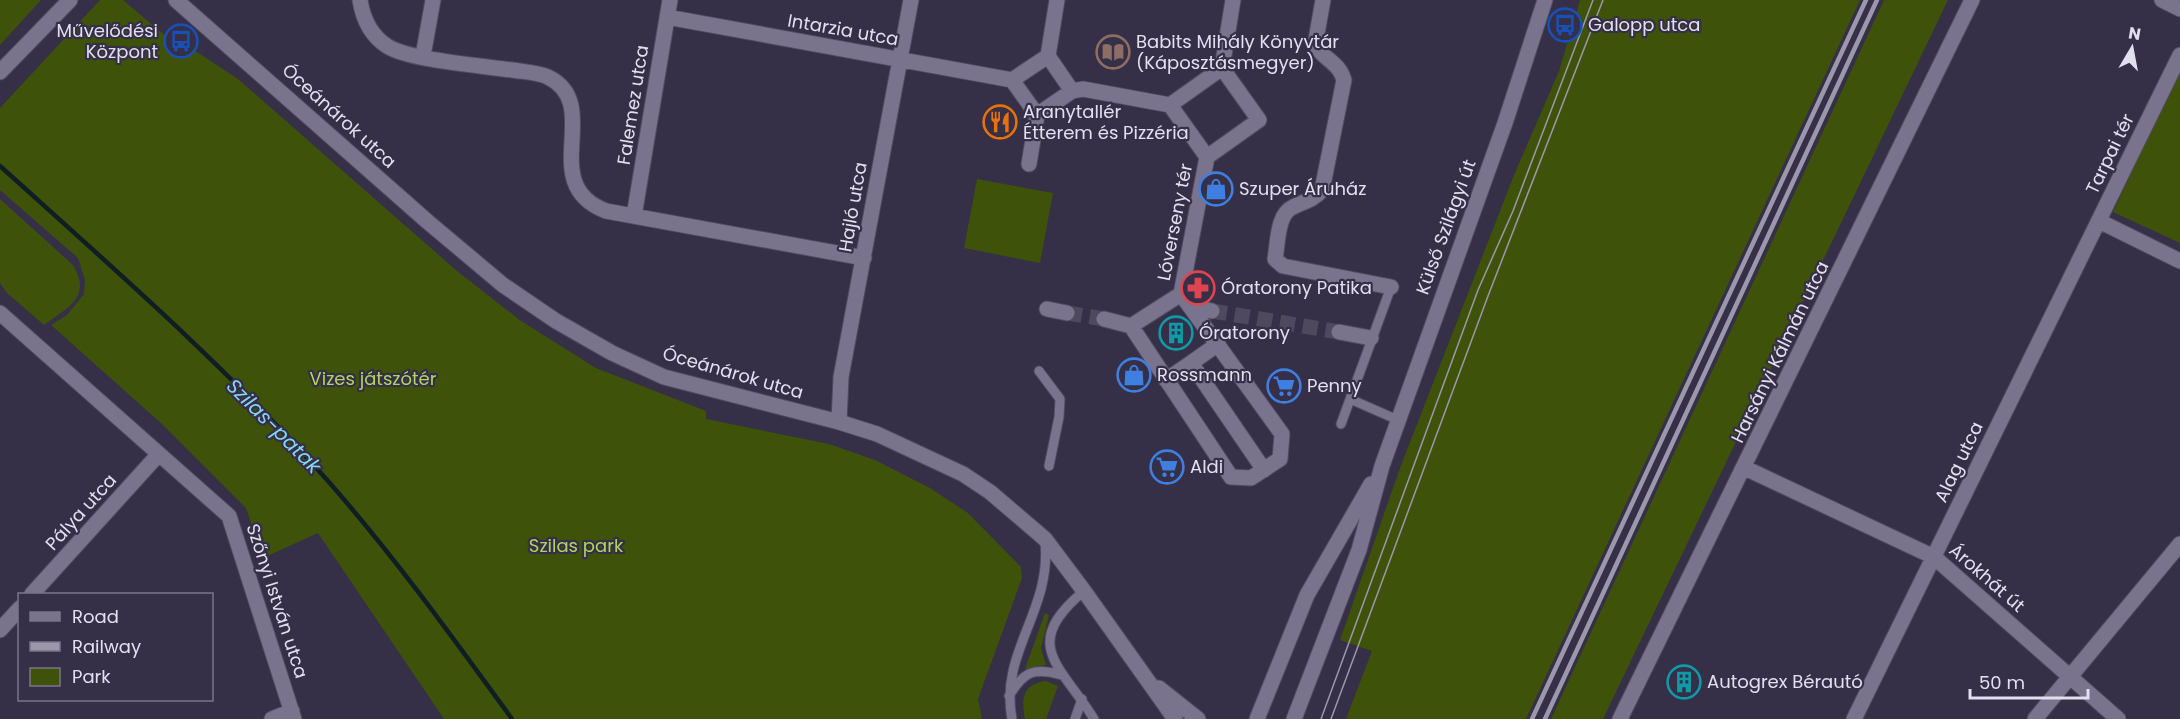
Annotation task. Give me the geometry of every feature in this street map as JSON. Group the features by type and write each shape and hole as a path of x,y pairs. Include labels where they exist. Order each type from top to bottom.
{"street":[{"path":"0,72 70,0"},
{"name":"Óceánárok utca","path":"176,0 428,222 503,285 556,321 612,353 664,377 877,434 963,474 1012,509 1044,539 1084,591 1171,716"},
{"path":"360,0 363,15 375,36 388,47 423,56 540,74 560,85 570,99 571,171 581,197 606,211 864,258"},
{"path":"423,56 433,0"},
{"name":"Falemez utca","path":"634,216 670,0"},
{"name":"Hajló utca","path":"839,422 841,377 912,0"},
{"path":"1058,0 1048,56 1072,91"},
{"path":"1037,116 1072,91 1083,89 1170,105 1222,68 1233,0"},
{"path":"1323,0 1315,45 1321,55 1333,61 1341,69 1344,80 1322,190 1313,200 1291,207 1283,216 1275,259 1283,266 1391,287"},
{"name":"Külső Szilágyi út","path":"1294,719 1359,550 1382,466 1505,123 1545,0"},
{"name":"Harsányi Kálmán utca","path":"1620,719 1745,468 1972,0"},
{"path":"2162,0 2180,9"},
{"name":"Intarzia utca","path":"667,17 1012,80"},
{"path":"1029,164 1037,116 1012,80 1048,56"},
{"name":"Tarpai tér","path":"2180,56 2099,221 2180,261"},
{"name":"Lóverseny tér","path":"1207,157 1259,120 1222,68"},
{"name":"Lóverseny tér","path":"1131,326 1185,300 1207,157 1170,105"},
{"name":"Alag utca","path":"1854,719 2099,221"},
{"path":"1185,300 1212,311"},
{"path":"1104,319 1131,326 1231,477 1251,478 1280,459 1282,434 1185,300"},
{"path":"1047,309 1067,313"},
{"name":"Szőnyi István utca","path":"0,313 229,516 293,715"},
{"path":"1339,332 1371,339"},
{"path":"1166,380 1218,344"},
{"path":"1191,363 1264,470"},
{"name":"Pálya utca","path":"33,593 158,455"},
{"name":"Külső Szilágyi út","path":"1257,719 1307,595 1382,466"},
{"name":"Árokhát út","path":"1745,468 1934,557 2118,719"},
{"path":"2035,719 2180,544"},
{"path":"0,630 18,610"},
{"path":"1143,674 1198,719"},
{"path":"1245,719 1264,702"},
{"path":"272,719 293,715"}],"lane":[{"name":"Külső Szilágyi út","path":"1341,424 1391,287"},
{"path":"1039,371 1060,399 1059,417 1049,466"},
{"path":"1350,399 1398,420"},
{"path":"1012,719 1008,698 1010,677 1043,588 1047,560 1044,539"},
{"path":"1084,591 1066,605 1054,622 1050,639 1052,654 1062,675 1082,699 1094,719"},
{"path":"1008,698 1019,679 1033,671 1047,670 1062,675"},
{"path":"1076,719 1082,699"}],"green space":[{"path":"0,0 41,0 0,45"},
{"name":"Szilas park","path":"100,0 123,0 181,49 188,46 238,79 457,271 521,321 596,368 706,411 706,419 829,444 875,460 930,488 968,513 1021,567 1022,578 978,699 982,719 444,719 318,533 263,558 246,508 162,424 51,325 67,315 84,294 85,280 78,258 0,190 0,108"},
{"path":"1580,0 1860,0 1526,719 1346,719 1372,651 1340,640 1400,468 1514,175 1559,71"},
{"path":"1884,0 1948,0 1603,719 1551,719"},
{"path":"2180,69 2180,243 2113,212"},
{"path":"977,179 1053,193 1040,263 964,248"},
{"path":"0,199 73,265 78,276 80,286 74,301 44,325 7,293 0,283"},
{"path":"1045,613 1049,615 1041,648 1046,665 1025,669"},
{"path":"1046,681 1058,686 1046,719 1025,719 1023,705 1025,693 1032,685"}],"waterway":[{"name":"Szilas-patak","path":"0,166 210,358 290,439 376,538 512,719"}],"tunnel":[{"path":"1212,311 1339,332"},
{"path":"1067,313 1104,319"}],"tram line":[{"path":"1321,719 1478,290 1513,211 1593,0"},
{"path":"1331,719 1488,296 1603,0"}],"railway":[{"path":"1532,719 1866,0"},
{"path":"1545,719 1877,0"}],"place":[{"name":"Galopp utca","path":"1565,25"},
{"name":"Művelődési Központ","path":"181,41"},
{"name":"Babits Mihály Könyvtár (Káposztásmegyer)","path":"1113,52"},
{"name":"Aranytallér Étterem és Pizzéria","path":"1000,122"},
{"name":"Szuper Áruház","path":"1216,189"},
{"name":"Óratorony Patika","path":"1198,288"},
{"name":"Óratorony","path":"1176,333"},
{"name":"Rossmann","path":"1134,375"},
{"name":"Penny","path":"1284,386"},
{"name":"Aldi","path":"1167,467"},
{"name":"Autogrex Bérautó","path":"1684,682"}],"park label":[{"name":"Vizes játszótér","path":"373,379"}]}
